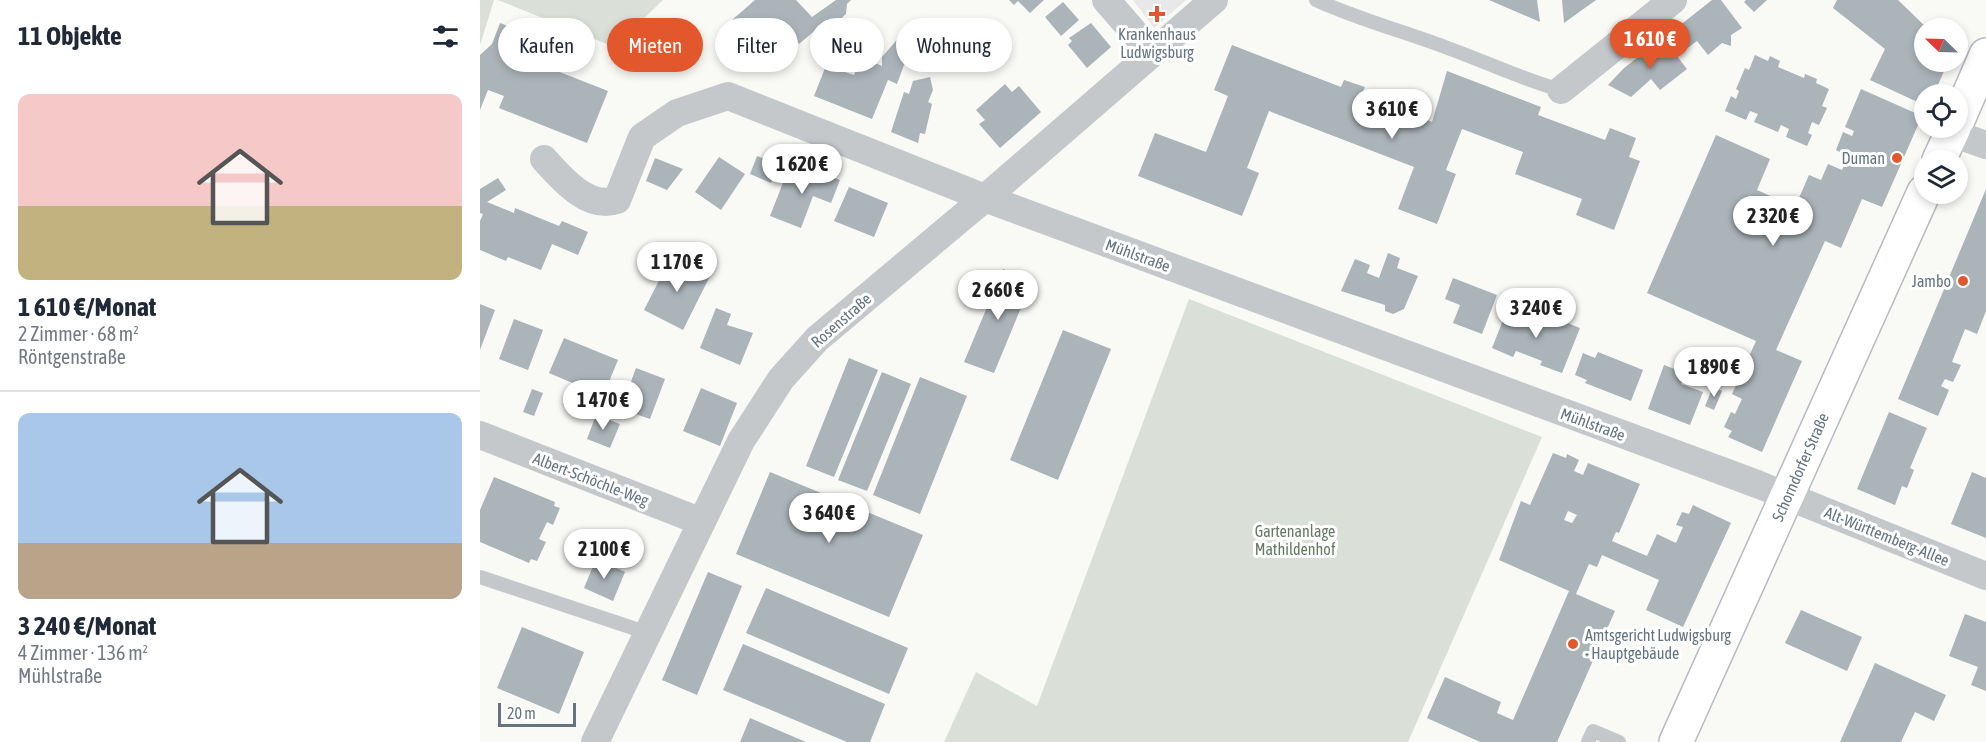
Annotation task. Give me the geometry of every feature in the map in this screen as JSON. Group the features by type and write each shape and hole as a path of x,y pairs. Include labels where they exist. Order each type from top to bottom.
{"main road":[{"path":"1968,96 1986,54"},
{"name":"Schorndorfer Straße","path":"1676,742 1919,204"}],"street":[{"path":"1106,0 1152,53"},
{"name":"Rosenstraße","path":"595,742 741,441 781,379 817,339 985,198 1214,0"},
{"path":"1561,90 1673,0"},
{"name":"Mühlstraße","path":"544,159 572,191 609,202 617,200 642,137 677,113 728,96 985,198 1787,496"},
{"path":"1962,138 1986,145"},
{"name":"Albert-Schöchle-Weg","path":"480,435 702,522"},
{"name":"Alt-Württemberg-Allee","path":"1787,496 1986,576"}],"lane":[{"path":"1316,0 1382,28 1442,46 1561,90"},
{"path":"480,577 648,633"},
{"path":"1588,742 1593,730 1619,742"}],"shaded area":[{"name":"Krankenhaus Ludwigsburg","path":"1133,0 1186,0 1154,28"}],"green space":[{"path":"480,0 494,0 480,45"},
{"path":"498,0 663,0 644,18 607,18 607,44 595,39 595,18 542,18"},
{"name":"Gartenanlage Mathildenhof","path":"1189,299 1542,437 1408,742 944,742 976,672 1037,706"}],"building":[{"path":"755,0 796,0 812,17 836,0 851,0 847,4 846,14 842,18 810,18 810,35 799,44 798,18 734,18"},
{"path":"1009,0 1044,0 1030,13 1018,1 1014,5"},
{"path":"1489,0 1537,0 1540,22"},
{"path":"1562,0 1596,0 1564,23"},
{"path":"1712,0 1721,0 1742,28 1731,35 1731,46 1722,43 1708,55 1697,41 1686,49 1674,30"},
{"path":"1746,0 1767,0 1754,12 1744,2"},
{"path":"1837,0 1898,0 1917,18 1914,18 1914,72 1944,72 1938,84 1914,84 1914,100 1870,80 1885,49 1833,8"},
{"path":"1063,2 1079,20 1061,36 1045,17"},
{"path":"1091,23 1111,47 1087,68 1068,45 1072,41 1069,38"},
{"path":"498,28 498,72 560,72 608,91 587,143 499,108 504,96 488,90 480,110 480,55 492,44"},
{"path":"1663,38 1687,69 1660,90 1651,79 1631,97 1608,85 1624,68"},
{"path":"896,41 896,72 901,72 897,84 888,80 872,119 814,96 823,72 845,72 854,75 855,72 884,72 884,55"},
{"path":"1232,45 1341,87 1344,80 1365,87 1361,95 1432,122 1447,71 1541,107 1538,115 1605,140 1610,128 1636,138 1629,157 1640,161 1614,230 1576,215 1582,199 1515,174 1523,152 1462,129 1446,170 1456,174 1437,224 1398,209 1414,167 1269,111 1247,168 1259,173 1242,216 1138,176 1155,133 1206,152 1228,96 1214,90"},
{"path":"1755,55 1768,61 1770,56 1780,61 1778,67 1804,78 1805,74 1817,79 1816,83 1829,89 1822,106 1827,108 1819,125 1812,122 1808,133 1812,135 1807,146 1786,137 1789,129 1781,125 1778,132 1754,122 1758,114 1750,111 1746,120 1725,111 1731,96 1736,99 1739,91 1736,89 1745,68 1749,70"},
{"path":"930,77 933,90 928,102 932,104 925,134 920,133 918,143 891,132 904,92 909,94 913,81"},
{"path":"1005,84 1012,92 1019,86 1041,112 1000,148 979,124 985,120 976,110"},
{"path":"1861,89 1914,112 1914,134 1882,207 1862,199 1841,248 1825,241 1776,350 1802,361 1762,452 1728,437 1732,431 1724,427 1731,412 1735,414 1742,399 1732,394 1756,341 1647,293 1716,135 1770,159 1757,190 1795,207 1809,175 1821,180 1828,164 1842,170 1848,156 1836,150 1843,132 1852,136 1854,131 1845,127"},
{"path":"757,156 779,165 771,183 750,174"},
{"path":"719,157 745,174 721,210 695,192"},
{"path":"655,158 683,169 667,190 646,181"},
{"path":"790,165 821,177 822,173 840,180 831,203 813,196 801,228 770,216"},
{"path":"498,178 506,190 487,202 514,213 515,208 559,226 562,221 588,232 578,255 552,244 541,270 508,257 506,261 480,250 480,221 483,214 480,213 480,189"},
{"path":"849,187 888,203 874,237 834,221"},
{"path":"1986,189 1986,311 1977,334 1965,329 1952,362 1961,365 1953,382 1945,379 1941,386 1949,390 1938,416 1898,399"},
{"path":"1388,253 1400,258 1397,268 1418,276 1404,309 1393,314 1385,311 1385,305 1341,291 1355,259 1370,265 1367,273 1379,278"},
{"path":"671,257 710,276 683,330 644,310"},
{"path":"1003,269 1032,281 994,373 964,362"},
{"path":"1453,278 1497,295 1482,334 1453,323 1460,305 1445,299"},
{"path":"480,304 495,310 480,350"},
{"path":"1509,305 1528,312 1525,318 1549,327 1552,317 1580,328 1562,373 1540,365 1542,361 1516,351 1513,357 1492,348"},
{"path":"716,308 731,314 727,325 753,333 740,365 700,348"},
{"path":"514,319 543,330 528,370 499,359"},
{"path":"1063,330 1111,349 1058,480 1010,460"},
{"path":"564,338 618,360 603,396 549,373"},
{"path":"1598,352 1643,370 1631,401 1585,383 1587,380 1575,375 1583,353 1595,358"},
{"path":"849,358 878,370 834,477 806,466"},
{"path":"1664,365 1685,373 1681,384 1703,392 1690,425 1648,409"},
{"path":"636,368 665,379 650,419 621,409"},
{"path":"882,372 911,384 867,491 838,480"},
{"path":"920,377 967,396 920,514 873,495"},
{"path":"1713,387 1722,391 1714,410 1705,406"},
{"path":"701,388 737,403 720,446 683,431"},
{"path":"532,389 543,393 534,416 523,412"},
{"path":"1889,412 1927,428 1910,468 1914,470 1907,488 1902,486 1895,505 1857,489"},
{"path":"596,415 620,424 610,448 587,439"},
{"path":"1553,453 1566,458 1567,454 1579,460 1574,471 1583,475 1588,463 1640,484 1619,533 1616,532 1612,541 1647,556 1657,534 1676,543 1683,527 1676,525 1682,512 1689,514 1693,505 1731,523 1683,627 1646,610 1659,580 1602,555 1597,567 1589,564 1576,594 1615,611 1557,742 1480,742 1427,718 1445,677 1501,702 1497,713 1513,720 1569,591 1499,560 1521,501 1530,505","holes":["1568,511 1577,515 1572,523 1564,520"]},
{"path":"770,472 923,535 889,617 736,554"},
{"path":"1972,472 1986,478 1986,538 1951,524"},
{"path":"494,477 555,502 554,506 560,508 553,525 547,522 539,539 546,542 537,561 531,559 529,563 480,542 480,510"},
{"path":"596,559 625,572 613,601 584,588"},
{"path":"708,572 742,586 697,695 662,680"},
{"path":"766,588 908,648 889,694 746,633"},
{"path":"1801,610 1862,637 1847,671 1785,643"},
{"path":"1965,614 1986,622 1986,691 1971,685 1978,667 1949,656"},
{"path":"522,627 584,652 559,714 497,688"},
{"path":"743,644 885,704 870,742 847,742 723,690"},
{"path":"1875,663 1946,695 1934,721 1915,712 1901,742 1840,742"},
{"path":"750,718 806,742 740,742"}],"place":[{"name":"Krankenhaus Ludwigsburg","path":"1157,14"},
{"name":"Duman","path":"1897,158"},
{"name":"Jambo","path":"1963,281"},
{"name":"Amtsgericht Ludwigsburg - Hauptgebäude","path":"1573,644"}]}
